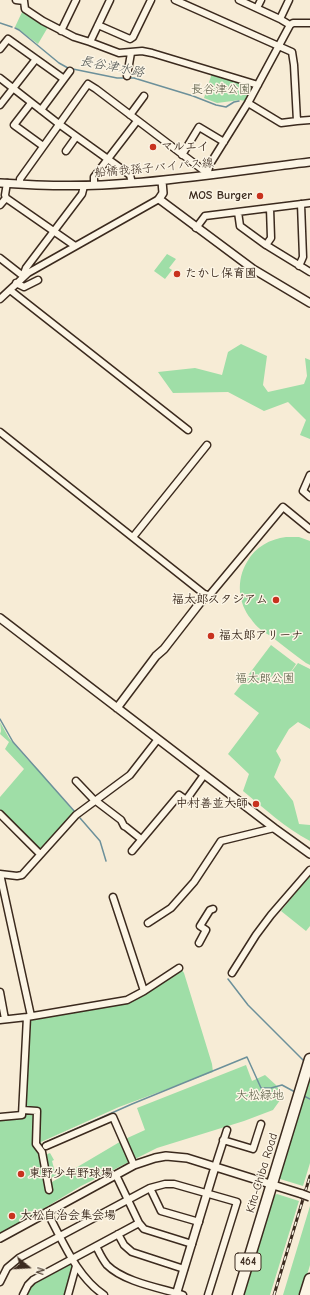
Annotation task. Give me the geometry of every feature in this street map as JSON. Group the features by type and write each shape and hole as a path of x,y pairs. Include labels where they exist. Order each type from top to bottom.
{"highway":[{"name":"Kita-Chiba Road","path":"238,1295 275,1186 290,1124 310,1059"},
{"path":"305,1295 310,1280"}],"street":[{"path":"16,0 24,1 25,9 61,31 119,53 142,51 152,53 258,85"},
{"path":"61,31 76,0"},
{"path":"90,42 110,0"},
{"path":"98,25 130,39 133,37 151,0"},
{"path":"175,0 292,52 296,121"},
{"path":"239,0 290,25"},
{"path":"257,8 261,0"},
{"path":"280,19 289,0"},
{"path":"207,175 210,164 248,103 290,25 293,23 310,23 310,16"},
{"path":"1,45 8,39 64,79"},
{"path":"127,76 130,53"},
{"path":"0,105 36,59"},
{"path":"40,110 70,71"},
{"path":"0,78 76,137 130,175 132,184"},
{"path":"20,184 20,179 88,84 203,170 207,175"},
{"path":"130,115 144,96"},
{"path":"31,103 14,125 43,146"},
{"path":"248,103 281,123 310,120"},
{"path":"94,185 94,177 137,121"},
{"path":"182,155 199,127 224,142"},
{"path":"66,151 76,137"},
{"name":"船橋我孫子バイパス線","path":"4,183 84,186 132,184 310,162"},
{"path":"0,299 23,276 159,199 163,193 162,181"},
{"path":"4,183 6,198 75,246"},
{"path":"23,276 26,268 82,194 84,186"},
{"path":"0,205 6,198"},
{"path":"159,199 253,269 310,303"},
{"path":"196,228 205,216 310,203"},
{"path":"299,266 303,257 301,204"},
{"path":"266,245 271,238 270,208"},
{"path":"238,212 240,226 266,245 310,272"},
{"path":"0,258 23,276"},
{"path":"16,284 24,287 38,280"},
{"path":"10,290 188,430"},
{"path":"0,432 208,597 283,507 310,529"},
{"path":"133,537 208,445"},
{"path":"310,475 303,491 310,497"},
{"path":"117,708 156,656 206,595"},
{"path":"0,618 204,775 310,854"},
{"path":"0,1117 22,1115 29,1016 0,874 17,876 22,875 76,815 130,775 158,739"},
{"path":"132,851 178,795 186,800 204,775"},
{"path":"76,781 95,801 121,820 124,826 141,839"},
{"path":"0,814 40,854"},
{"path":"148,923 171,908 194,882 221,841 274,828"},
{"path":"232,974 256,935 271,915 310,870"},
{"path":"113,896 144,991"},
{"path":"198,942 206,930 200,926 210,910 213,909"},
{"path":"0,992 3,1019 29,1016 127,1000 144,991 179,968"},
{"path":"22,1110 37,1111 36,1144 42,1152 49,1190"},
{"path":"46,1146 113,1117 134,1165"},
{"path":"223,1140 253,1149 261,1124"},
{"path":"96,1246 108,1266 121,1275 179,1294 184,1269 227,1130"},
{"path":"0,1238 134,1165 166,1156 187,1158 310,1197"},
{"path":"116,1175 139,1223 144,1229 192,1244"},
{"path":"0,1282 6,1268 19,1258 150,1188 166,1184 174,1184 208,1192 237,1202 208,1295"},
{"path":"150,1188 161,1211 198,1222"},
{"path":"48,1212 76,1266 89,1283 104,1295"},
{"path":"23,1295 28,1285 33,1280 139,1223"},
{"path":"118,1234 124,1245 132,1252 184,1269"},
{"path":"68,1295 76,1266"}],"green space":[{"path":"23,10 48,27 38,44 15,27"},
{"name":"長谷津公園","path":"212,73 253,85 245,101 240,100 217,103 204,98"},
{"path":"167,254 176,259 169,268 172,270 165,279 154,271"},
{"path":"241,344 267,356 263,385 268,392 304,384 307,376 305,358 310,360 310,439 300,435 306,420 288,402 264,411 228,392 173,393 158,372 195,368 222,375 228,352"},
{"name":"福太郎スタジアム","path":"286,537 299,537 310,541 310,665 258,627 247,613 241,599 241,576 250,557 259,548 269,542"},
{"name":"福太郎公園","path":"271,645 296,664 288,676 298,663 310,669 310,729 298,722 289,729 276,751 281,760 274,777 293,801 299,824 310,825 310,841 283,824 243,791 249,774 228,754 259,713 234,694"},
{"path":"0,722 9,738 38,769 75,813 40,851 0,812 0,797 24,769 5,749 9,742 0,734"},
{"path":"310,875 310,926 306,931 281,911"},
{"path":"179,969 184,973 212,1064 213,1072 119,1107 41,1142 44,1151 38,1143 40,1108 27,1108 25,1105 30,1021 32,1018 129,1000"},
{"name":"大松緑地","path":"246,1065 252,1081 265,1075 276,1085 283,1096 273,1110 244,1121 157,1148 81,1186 0,1235 0,1119 24,1115 32,1112 35,1115 33,1144 39,1154 46,1194 51,1193 52,1182 123,1140 145,1130 137,1108"},
{"path":"310,1076 310,1163 303,1186 280,1179 278,1175"},
{"path":"50,1153 54,1160 52,1161 56,1176 48,1179 45,1155"},
{"path":"277,1194 299,1201 270,1295 243,1295 273,1196"},
{"path":"310,1206 310,1265 301,1295 283,1295"},
{"path":"70,1263 75,1269 67,1295 26,1295 29,1289 39,1280 51,1272"}],"waterway":[{"name":"長谷津水路","path":"0,23 12,27"},
{"name":"長谷津水路","path":"15,28 59,63 68,68 117,78 134,78 226,107 239,101"},
{"path":"0,719 13,742 75,812"},
{"path":"80,818 100,841 106,861"},
{"path":"228,979 248,1005 305,1062"},
{"path":"44,1143 132,1104 247,1057 261,1088 271,1088 282,1085 295,1092"},
{"path":"304,1096 310,1099"}],"railway":[{"path":"274,1295 310,1176"}],"place":[{"name":"マルエイ","path":"153,147"},
{"name":"MOS Burger","path":"260,196"},
{"name":"たかし保育園","path":"177,274"},
{"name":"福太郎スタジアム","path":"276,600"},
{"name":"福太郎アリーナ","path":"211,636"},
{"name":"中村善並大師","path":"256,804"},
{"name":"東野少年野球場","path":"21,1174"},
{"name":"大松自治会集会場","path":"12,1216"}]}
